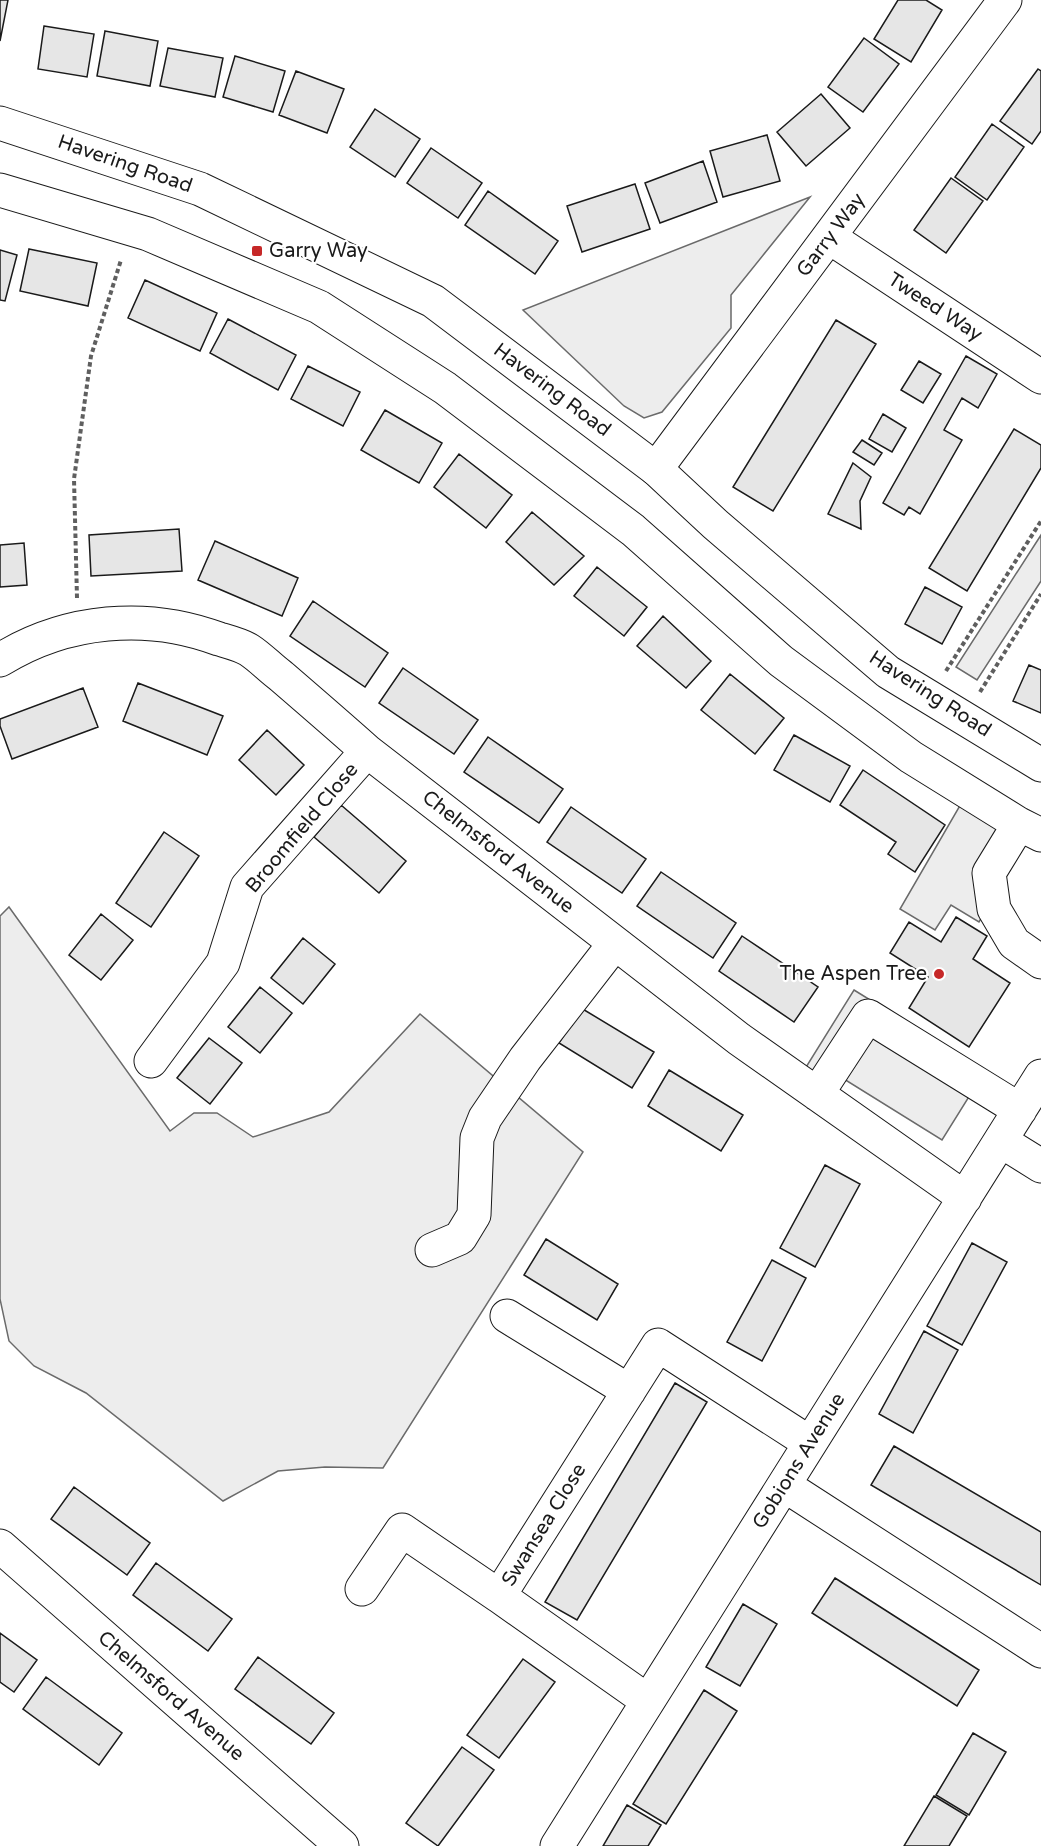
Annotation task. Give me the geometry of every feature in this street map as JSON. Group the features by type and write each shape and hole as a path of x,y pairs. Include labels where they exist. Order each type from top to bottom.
{"street":[{"name":"Garry Way","path":"656,469 1005,0"},
{"name":"Havering Road","path":"0,123 200,189 433,301 656,469 715,524 888,672 1041,765"},
{"path":"0,190 148,234 319,307 445,388 633,530 781,661 911,757 1030,830 989,873 994,909 1014,943 1041,962"},
{"name":"Tweed Way","path":"829,237 1041,377"},
{"name":"Chelmsford Avenue","path":"0,660 46,637 112,622 150,622 194,629 248,649 367,751 738,1039 965,1198"},
{"name":"Broomfield Close","path":"152,1061 224,963 248,887 367,751"},
{"path":"432,1250 460,1238 474,1215 477,1138 485,1118 525,1059 615,943"},
{"path":"817,1094 868,1016 1020,1110"},
{"name":"Gobions Avenue","path":"557,1846 1041,1076"},
{"path":"1001,1141 1041,1166"},
{"path":"507,1316 629,1391"},
{"name":"Swansea Close","path":"648,1701 500,1596 658,1345 810,1443"},
{"path":"784,1485 1041,1651"},
{"path":"362,1589 402,1530 500,1596"},
{"name":"Chelmsford Avenue","path":"0,1546 342,1846"}],"path":[{"path":"78,628 74,479 91,356 130,230"},
{"path":"929,697 1041,521"},
{"path":"964,718 1041,594"}],"shaded area":[{"path":"810,197 731,295 731,328 662,412 644,418 624,406 523,310"},
{"path":"1041,535 1041,581 977,680 956,667"},
{"path":"962,802 1027,840 979,922 951,905 935,930 900,909"},
{"path":"9,907 170,1131 194,1113 217,1113 253,1137 329,1112 420,1014 583,1152 383,1468 325,1467 278,1471 223,1501 86,1393 34,1366 9,1341 0,1299 0,916"},
{"path":"854,990 985,1071 942,1140 844,1079 803,1072"}],"building":[{"path":"0,0 8,0 0,41"},
{"path":"898,0 926,0 942,10 911,62 874,39"},
{"path":"44,26 94,34 87,77 38,69"},
{"path":"105,31 158,41 150,86 97,76"},
{"path":"864,38 899,64 863,112 828,87"},
{"path":"168,48 223,58 215,97 160,86"},
{"path":"235,56 285,71 273,112 223,97"},
{"path":"1038,69 1041,71 1041,131 1032,144 1000,121"},
{"path":"296,71 344,89 327,133 279,115"},
{"path":"821,94 850,128 806,166 777,132"},
{"path":"375,109 420,139 395,177 350,147"},
{"path":"992,124 1024,147 987,200 955,177"},
{"path":"767,135 780,181 723,197 710,151"},
{"path":"431,148 482,183 458,218 407,183"},
{"path":"703,161 717,202 660,223 645,183"},
{"path":"951,178 983,201 946,253 914,230"},
{"path":"635,184 650,229 582,252 567,206"},
{"path":"488,191 558,241 535,274 465,225"},
{"path":"29,249 97,263 88,306 20,291"},
{"path":"0,250 17,255 5,301 0,300"},
{"path":"145,280 217,313 200,351 128,318"},
{"path":"228,319 296,355 278,390 210,353"},
{"path":"836,320 876,344 773,511 733,487"},
{"path":"966,356 997,374 978,408 962,398 944,430 962,440 920,514 909,507 904,515 883,503"},
{"path":"919,361 941,374 923,403 901,390"},
{"path":"308,366 360,392 343,426 291,399"},
{"path":"385,410 442,443 419,483 361,450"},
{"path":"883,414 906,428 892,452 869,439"},
{"path":"1014,429 1041,445 1041,468 967,591 929,568"},
{"path":"862,440 882,453 874,465 853,452"},
{"path":"459,454 512,495 486,528 434,487"},
{"path":"853,463 871,477 860,501 861,529 828,514"},
{"path":"532,512 584,556 554,585 506,542"},
{"path":"179,529 182,571 91,576 89,535"},
{"path":"215,541 298,578 282,616 198,580"},
{"path":"24,543 27,585 0,587 0,545"},
{"path":"597,567 647,607 624,636 574,596"},
{"path":"925,587 962,607 942,644 905,624"},
{"path":"313,601 388,653 365,687 290,636"},
{"path":"663,616 711,661 686,688 637,646"},
{"path":"1029,665 1041,670 1041,713 1013,701"},
{"path":"403,668 478,720 454,754 379,703"},
{"path":"730,674 784,718 755,754 701,710"},
{"path":"138,683 223,716 207,755 123,721"},
{"path":"83,688 98,727 12,759 0,726 0,719"},
{"path":"267,730 304,765 276,795 239,760"},
{"path":"794,735 850,766 830,802 774,770"},
{"path":"488,737 563,789 539,823 464,772"},
{"path":"863,770 945,825 915,872 888,854 896,842 840,805"},
{"path":"341,805 406,861 379,893 314,837"},
{"path":"571,807 646,859 622,893 547,842"},
{"path":"164,832 199,856 151,927 116,903"},
{"path":"661,872 736,923 713,958 637,906"},
{"path":"101,914 133,940 101,980 69,955"},
{"path":"956,917 987,936 973,959 1010,983 969,1047 909,1008 928,977 890,953 909,922 941,942"},
{"path":"742,936 818,987 794,1022 719,971"},
{"path":"303,938 335,964 303,1004 271,978"},
{"path":"260,987 292,1013 260,1053 228,1027"},
{"path":"581,1008 654,1052 632,1088 559,1043"},
{"path":"209,1038 242,1063 210,1104 177,1078"},
{"path":"669,1070 743,1115 721,1151 648,1106"},
{"path":"825,1165 860,1184 815,1267 780,1248"},
{"path":"546,1239 618,1284 597,1320 524,1275"},
{"path":"972,1243 1007,1262 962,1345 927,1326"},
{"path":"772,1260 806,1278 762,1361 727,1342"},
{"path":"924,1331 958,1350 913,1433 879,1414"},
{"path":"675,1383 707,1402 577,1620 545,1602"},
{"path":"894,1446 1041,1532 1041,1585 871,1485"},
{"path":"74,1487 150,1543 127,1575 51,1519"},
{"path":"156,1563 232,1619 208,1651 133,1595"},
{"path":"835,1578 979,1670 957,1706 812,1613"},
{"path":"743,1604 777,1624 740,1686 706,1667"},
{"path":"0,1633 37,1660 14,1692 0,1682"},
{"path":"258,1657 334,1713 311,1744 235,1689"},
{"path":"523,1659 555,1682 499,1758 467,1735"},
{"path":"46,1677 122,1733 99,1765 23,1709"},
{"path":"704,1690 737,1711 666,1824 633,1804"},
{"path":"973,1733 1006,1752 969,1815 936,1795"},
{"path":"462,1747 494,1770 438,1846 406,1823"},
{"path":"934,1796 967,1816 949,1846 904,1846"},
{"path":"627,1805 661,1825 648,1846 603,1846"}],"place":[{"name":"Garry Way","path":"257,251"},
{"name":"The Aspen Tree","path":"939,974"}]}
